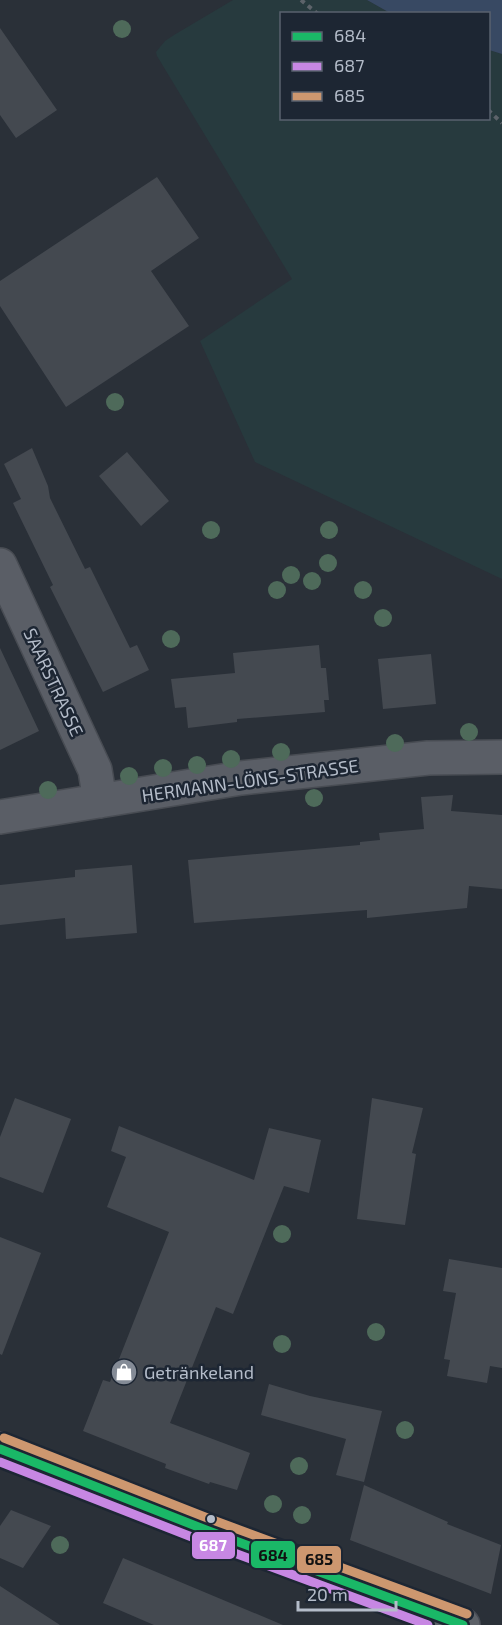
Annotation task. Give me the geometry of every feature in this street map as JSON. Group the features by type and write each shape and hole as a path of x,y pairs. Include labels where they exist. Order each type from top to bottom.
{"main road":[{"path":"0,1449 206,1530 463,1625"}],"street":[{"name":"SAARSTRASSE","path":"0,565 95,770 100,801"},
{"name":"HERMANN-LÖNS-STRASSE","path":"0,818 241,778 428,758 502,757"}],"path":[{"path":"301,0 316,12"},
{"path":"490,111 502,123"}],"green space":[{"path":"233,0 367,0 388,12 280,12 280,120 490,120 490,50 502,54 502,579 255,462 200,341 292,279 157,56 156,52 165,41"}],"water":[{"path":"367,0 502,0 502,54 490,50 490,12 388,12"}],"building":[{"path":"0,28 57,110 16,138 0,115"},
{"path":"157,177 199,238 151,271 189,326 66,407 0,306 0,281"},
{"path":"32,448 48,486 50,498 85,569 90,567 130,648 137,645 149,670 103,692 50,587 53,585 13,503 21,499 4,464"},
{"path":"127,452 169,501 141,526 99,476"},
{"path":"319,645 321,668 326,668 329,700 324,700 325,712 237,719 237,722 188,728 186,707 175,708 171,679 235,673 233,653"},
{"path":"0,648 39,731 0,750"},
{"path":"431,654 436,704 383,709 378,659"},
{"path":"453,795 451,811 502,815 502,889 469,886 467,908 367,918 367,910 194,923 188,860 360,845 360,842 380,840 379,833 424,829 421,797"},
{"path":"132,865 137,933 66,939 65,918 0,925 0,885 75,877 75,870"},
{"path":"15,1098 71,1119 43,1193 0,1177 0,1137"},
{"path":"372,1098 423,1108 412,1153 416,1154 405,1225 357,1219"},
{"path":"119,1126 254,1180 269,1128 321,1140 309,1193 284,1186 233,1314 216,1307 170,1423 250,1453 237,1490 210,1482 209,1484 165,1468 166,1464 83,1431 103,1380 110,1382 169,1232 107,1207 126,1157 111,1151"},
{"path":"0,1237 41,1253 2,1355 0,1354"},
{"path":"449,1259 502,1268 502,1368 490,1366 487,1383 447,1376 450,1360 444,1359 456,1293 443,1291"},
{"path":"269,1384 310,1396 382,1411 364,1482 336,1475 346,1439 261,1415"},
{"path":"364,1485 448,1522 447,1524 501,1545 491,1594 350,1540"},
{"path":"11,1510 51,1526 23,1568 0,1558 0,1526"},
{"path":"123,1558 283,1625 154,1625 103,1603"},
{"path":"0,1586 60,1625 0,1625"}],"transit line":[{"name":"685","path":"4,1438 210,1519 467,1614"},
{"name":"684","path":"0,1449 206,1530 463,1625"},
{"name":"687","path":"0,1462 202,1541 428,1625"}],"place":[{"name":"Getränkeland","path":"124,1372"}]}
